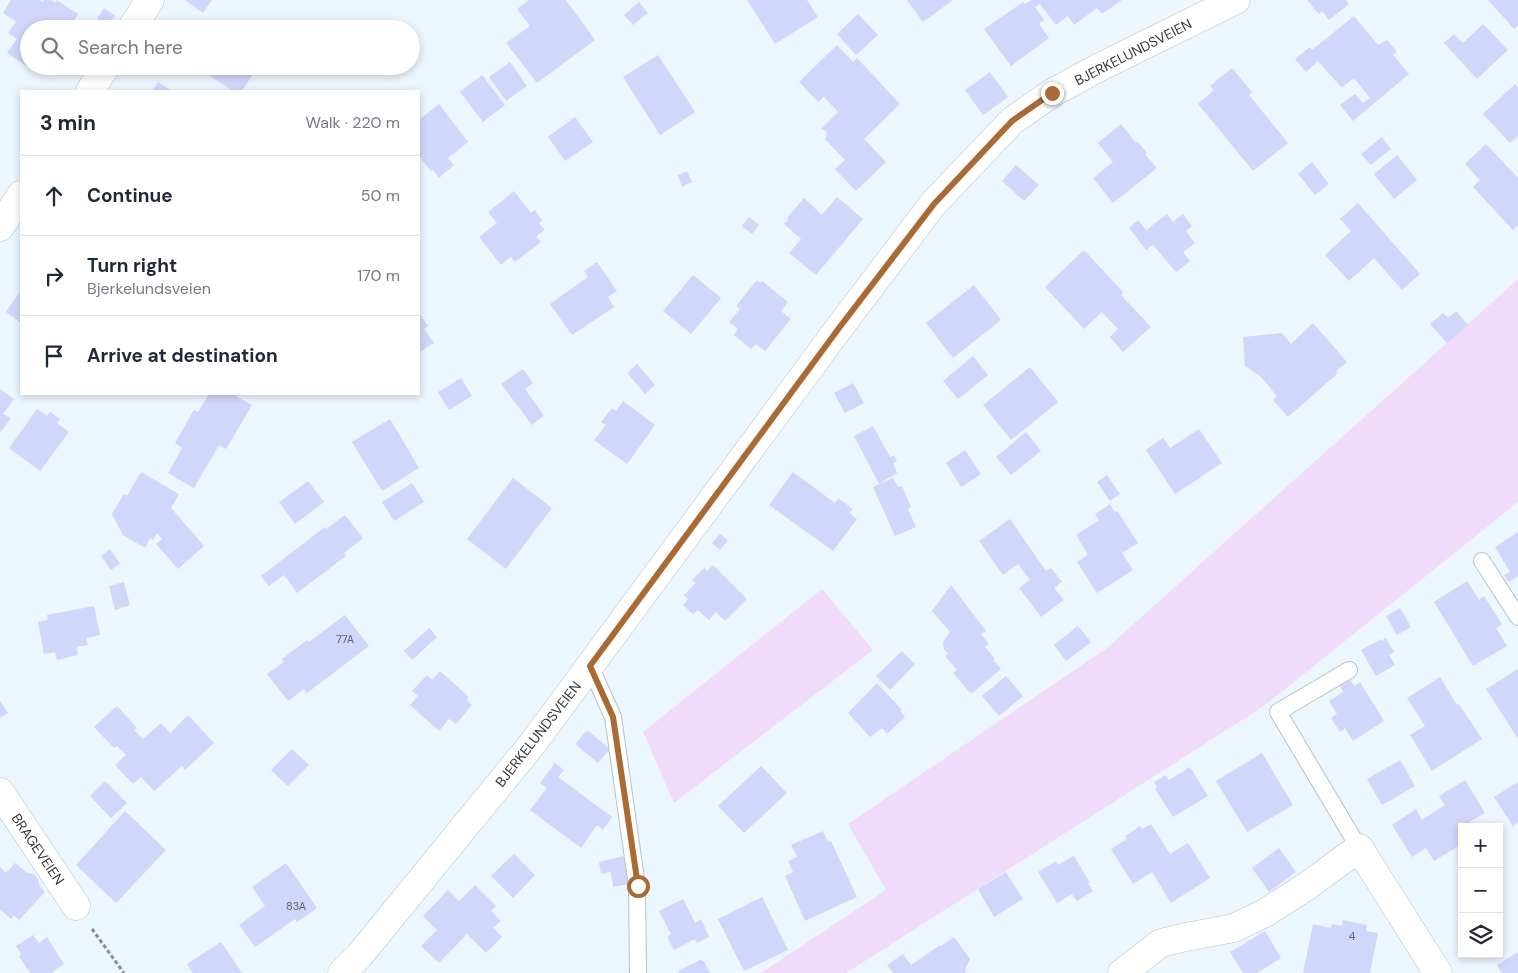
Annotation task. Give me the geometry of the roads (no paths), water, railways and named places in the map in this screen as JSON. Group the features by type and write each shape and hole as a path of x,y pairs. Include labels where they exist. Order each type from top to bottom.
{"street":[{"path":"137,20 150,0"},
{"name":"BJERKELUNDSVEIEN","path":"342,973 359,956 533,743 839,328 928,211 1012,121 1052,93 1098,68 1236,0"},
{"path":"91,90 100,75"},
{"path":"0,227 20,197"},
{"name":"BRAGEVEIEN","path":"0,792 76,906"},
{"path":"1122,973 1160,943 1234,928 1265,913 1307,886 1359,848 1438,973"}],"lane":[{"path":"1482,561 1518,617"},
{"path":"590,666 613,717 638,886 638,973"},
{"path":"1349,670 1278,712 1359,848"}]}
